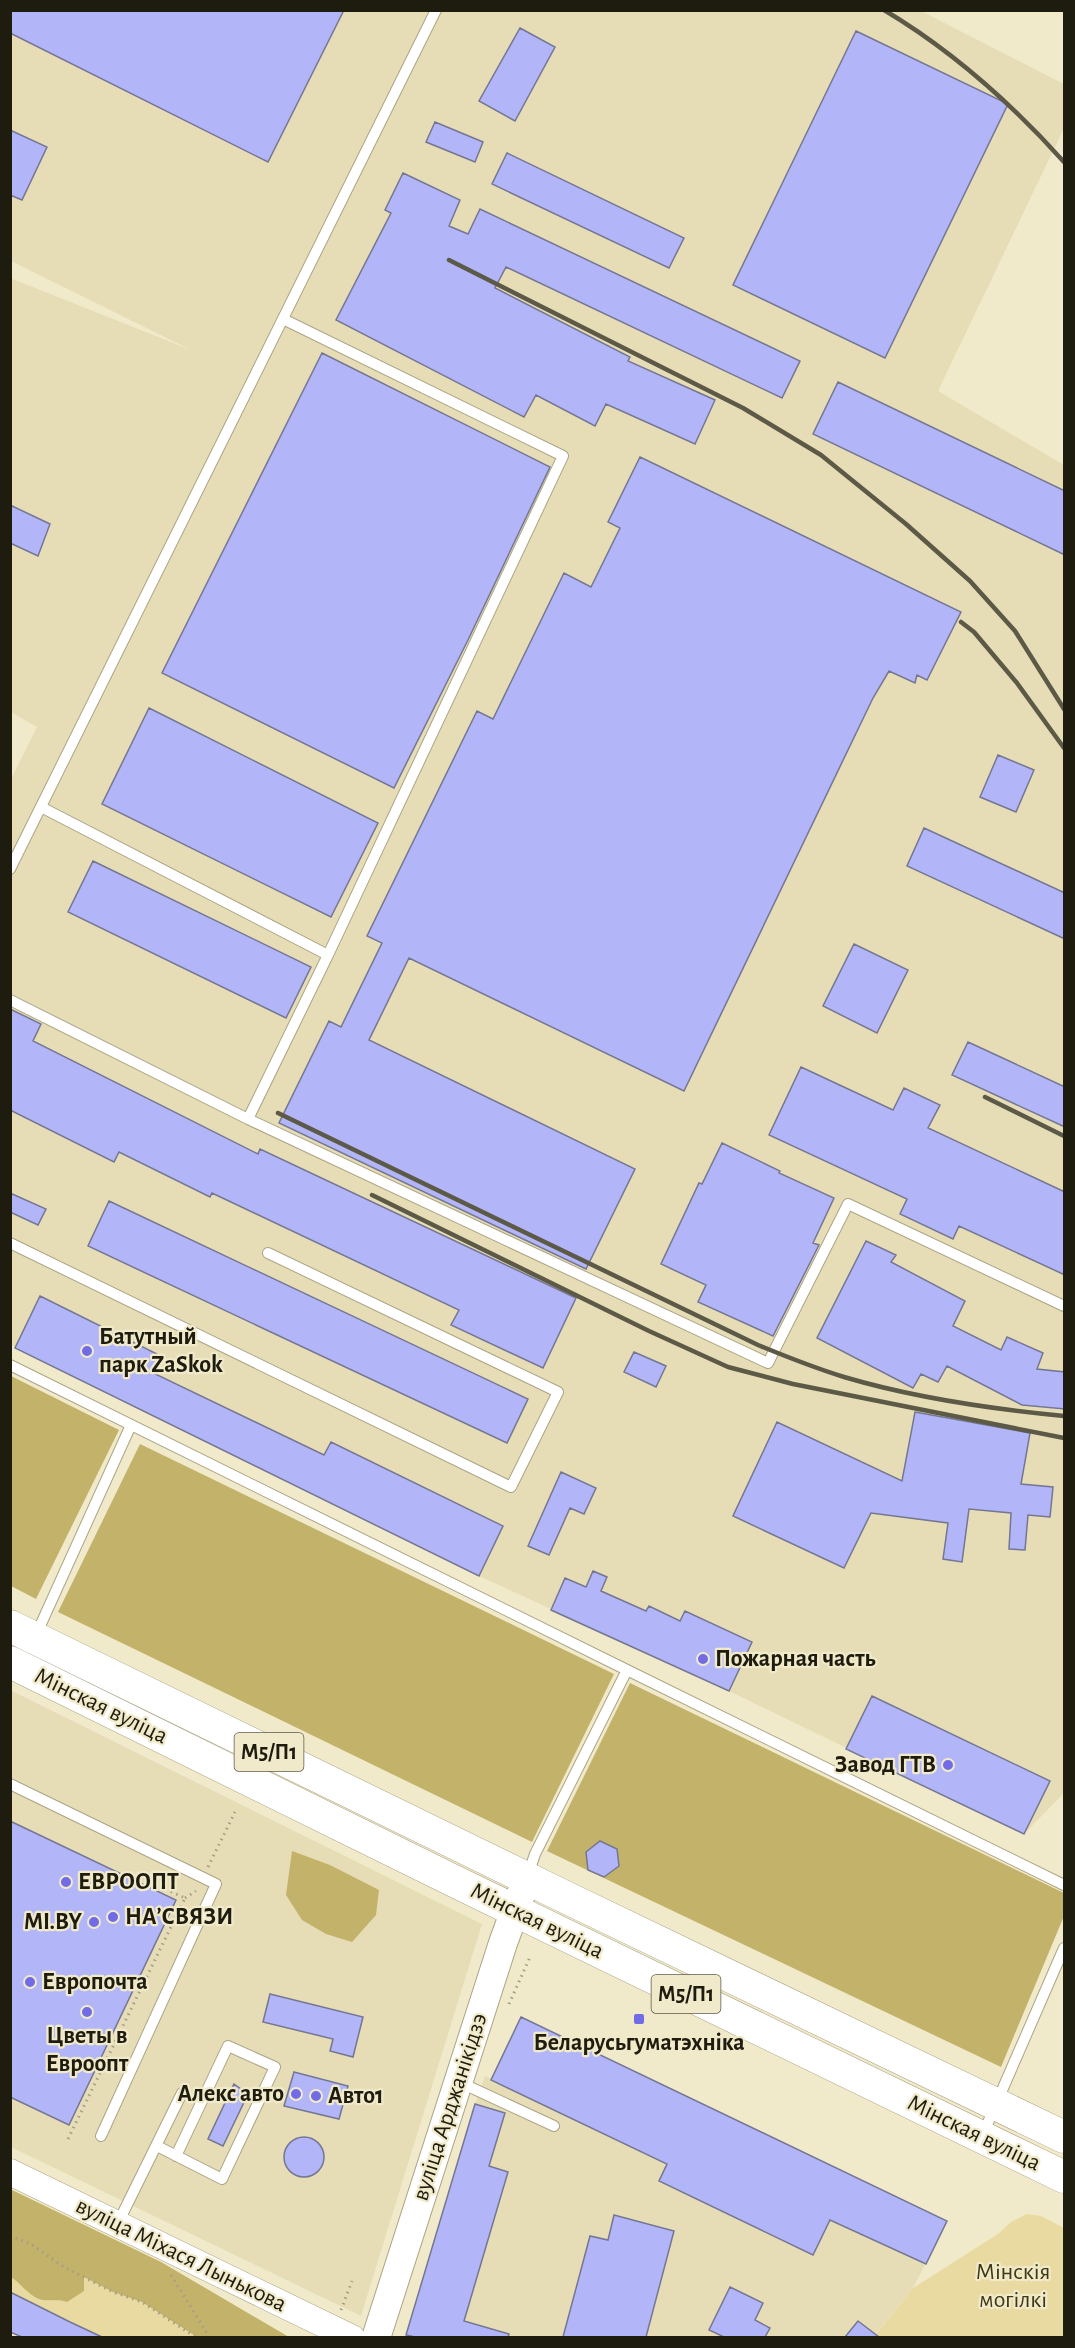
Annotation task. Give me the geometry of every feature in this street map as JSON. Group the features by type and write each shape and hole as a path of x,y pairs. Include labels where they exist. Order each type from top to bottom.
{"main road":[{"name":"Мінская вуліца","path":"17,1614 527,1878 1065,2137"},
{"name":"Мінская вуліца","path":"10,1662 1065,2177"},
{"name":"вуліца Арджанікідзэ","path":"376,2337 527,1878"}],"street":[{"name":"вуліца Міхася Лынькова","path":"10,2172 352,2337"}],"lane":[{"path":"10,869 436,10"},
{"path":"248,1119 328,955 563,456 284,319"},
{"path":"41,807 328,955"},
{"path":"10,1000 248,1119 768,1363 848,1204 1065,1306"},
{"path":"10,1243 511,1487 558,1392 268,1253"},
{"path":"10,1365 1065,1885"},
{"path":"17,1614 131,1425"},
{"path":"527,1878 535,1854 627,1670"},
{"path":"10,1784 216,1884 101,2136"},
{"path":"982,2137 1065,1948"},
{"path":"157,2146 176,2156 222,2179 275,2067 228,2046 176,2156"},
{"path":"459,2082 554,2126"},
{"path":"117,2224 182,2093"}],"path":[{"path":"68,2139 185,1898 196,1892 235,1812"},
{"path":"161,1892 163,1888 185,1898"},
{"path":"80,2102 85,2104"},
{"path":"10,2236 31,2244 64,2267 113,2292 142,2302 197,2337"},
{"path":"168,2271 210,2337"}],"shaded area":[{"path":"11,11 921,11 1064,84 1064,128 938,391 1064,465 1064,1793 1024,1834 729,1691 479,1576 11,1345 10,781 37,727 11,712 10,278 191,350 11,261"},
{"path":"11,1376 119,1430 36,1599 11,1586"},
{"path":"140,1444 614,1674 532,1842 58,1612"},
{"path":"630,1683 1064,1893 1064,1916 1001,2067 547,1851"},
{"path":"10,1690 482,1924 361,2316 11,2147"},
{"path":"292,1851 330,1865 379,1890 376,1915 352,1942 326,1934 302,1920 286,1895"},
{"path":"521,2017 947,2221 913,2288 873,2337 406,2338 485,2076 492,2079"},
{"path":"10,2189 161,2262 289,2337 197,2337 142,2302 113,2292 84,2277 84,2291 67,2302 35,2297 11,2277"}],"green space":[{"name":"Мінскія могілкі","path":"1027,2214 1041,2216 1064,2228 1064,2337 873,2338 913,2288 998,2234 1011,2222"},
{"path":"11,2277 39,2299 67,2302 83,2291 84,2277 113,2292 142,2302 197,2337 102,2337 14,2294 11,2301"}],"building":[{"path":"10,10 344,10 268,162 10,33"},
{"path":"520,28 555,47 515,121 479,101"},
{"path":"856,31 1008,104 885,358 733,285"},
{"path":"435,122 483,142 475,162 426,142"},
{"path":"10,130 47,147 22,200 10,195"},
{"path":"507,153 684,238 669,268 492,184"},
{"path":"403,173 460,200 449,226 468,234 480,209 800,361 782,398 506,267 495,288 630,357 628,361 715,400 695,444 606,404 595,426 536,395 524,417 336,320 391,213 385,210"},
{"path":"322,353 550,467 468,640 394,788 162,673"},
{"path":"838,382 1065,491 1065,555 813,434"},
{"path":"640,457 961,612 927,680 917,675 915,683 889,671 873,698 684,1091 409,958 369,1040 635,1169 586,1269 279,1123 329,1021 341,1027 382,943 367,936 477,711 493,719 564,573 591,587 620,528 608,522"},
{"path":"10,505 50,524 38,556 10,543"},
{"path":"149,708 378,823 331,917 102,804"},
{"path":"998,755 1034,770 1016,812 980,797"},
{"path":"924,828 1065,893 1065,939 907,866"},
{"path":"93,861 311,967 286,1018 68,912"},
{"path":"854,944 908,970 877,1033 823,1006"},
{"path":"10,1009 41,1024 33,1041 258,1154 260,1149 576,1298 543,1368 451,1325 459,1310 212,1193 210,1197 119,1152 114,1162 10,1110"},
{"path":"968,1042 1065,1087 1065,1127 952,1075"},
{"path":"801,1067 893,1110 904,1088 940,1105 928,1128 1065,1192 1065,1275 959,1226 953,1239 900,1214 907,1199 769,1135"},
{"path":"722,1143 780,1171 779,1173 834,1198 813,1243 819,1245 773,1336 698,1302 706,1285 661,1264 699,1183 702,1184"},
{"path":"10,1193 46,1209 38,1225 10,1212"},
{"path":"109,1201 528,1399 507,1443 88,1246"},
{"path":"866,1241 896,1255 891,1262 965,1301 953,1326 1001,1350 1007,1337 1043,1353 1037,1369 1065,1372 1065,1409 1022,1405 947,1366 938,1382 921,1374 913,1388 817,1338"},
{"path":"40,1296 159,1355 151,1372 324,1455 331,1442 503,1526 479,1576 15,1348"},
{"path":"634,1352 666,1366 656,1387 624,1372"},
{"path":"915,1412 1030,1433 1021,1484 1053,1487 1050,1517 1028,1515 1025,1550 1009,1549 1011,1513 969,1509 962,1562 943,1559 948,1523 871,1513 844,1568 733,1516 777,1422 902,1481"},
{"path":"561,1472 596,1488 584,1514 570,1508 549,1555 528,1546"},
{"path":"593,1571 607,1577 601,1591 646,1611 649,1606 680,1621 685,1611 752,1642 729,1691 551,1610 565,1578 586,1587"},
{"name":"Завод ГТВ","path":"872,1696 1050,1781 1024,1834 846,1749"},
{"path":"10,1821 176,1900 69,2125 10,2097"},
{"path":"600,1841 617,1849 619,1866 604,1877 588,1870 586,1852"},
{"path":"270,1994 363,2017 353,2057 330,2051 333,2039 263,2022"},
{"path":"521,2017 947,2221 926,2264 830,2220 813,2255 659,2181 667,2164 491,2080"},
{"name":"Авто1","path":"294,2072 348,2086 339,2119 284,2106"},
{"path":"234,2084 248,2094 223,2146 208,2139"},
{"path":"475,2104 505,2113 489,2166 508,2172 464,2321 509,2334 508,2337 415,2337 406,2335"},
{"path":"304,2137 312,2138 318,2143 323,2149 323,2165 318,2171 312,2176 304,2177 296,2176 290,2171 285,2165 284,2157 285,2149 290,2143 296,2138"},
{"path":"614,2215 674,2231 646,2337 563,2337 590,2236 608,2240"},
{"path":"730,2287 763,2303 755,2320 770,2328 765,2337 724,2337 709,2330"},
{"path":"10,2292 102,2337 22,2337 10,2332"},
{"path":"858,2321 879,2337 845,2337"}],"railway":[{"path":"884,10 934,43 980,79 1064,162"},
{"path":"449,260 743,408 821,455 906,524 970,581 1015,631 1064,709"},
{"path":"961,622 974,632 1017,683 1064,748"},
{"path":"985,1097 1064,1136"},
{"path":"278,1113 758,1345 790,1358 844,1377 926,1397 1064,1416"},
{"path":"372,1195 649,1331 728,1367 793,1384 1064,1438"}],"place":[{"name":"Батутный парк ZaSkok","path":"87,1351"},
{"name":"Пожарная часть","path":"703,1659"},
{"name":"Завод ГТВ","path":"948,1765"},
{"name":"ЕВРООПТ","path":"66,1882"},
{"name":"НАʼСВЯЗИ","path":"113,1917"},
{"name":"MI.BY","path":"94,1922"},
{"name":"Европочта","path":"30,1982"},
{"name":"Цветы в Евроопт","path":"87,2012"},
{"name":"Беларусьгуматэхніка","path":"639,2019"},
{"name":"Алекс авто","path":"296,2094"},
{"name":"Авто1","path":"316,2096"}]}
